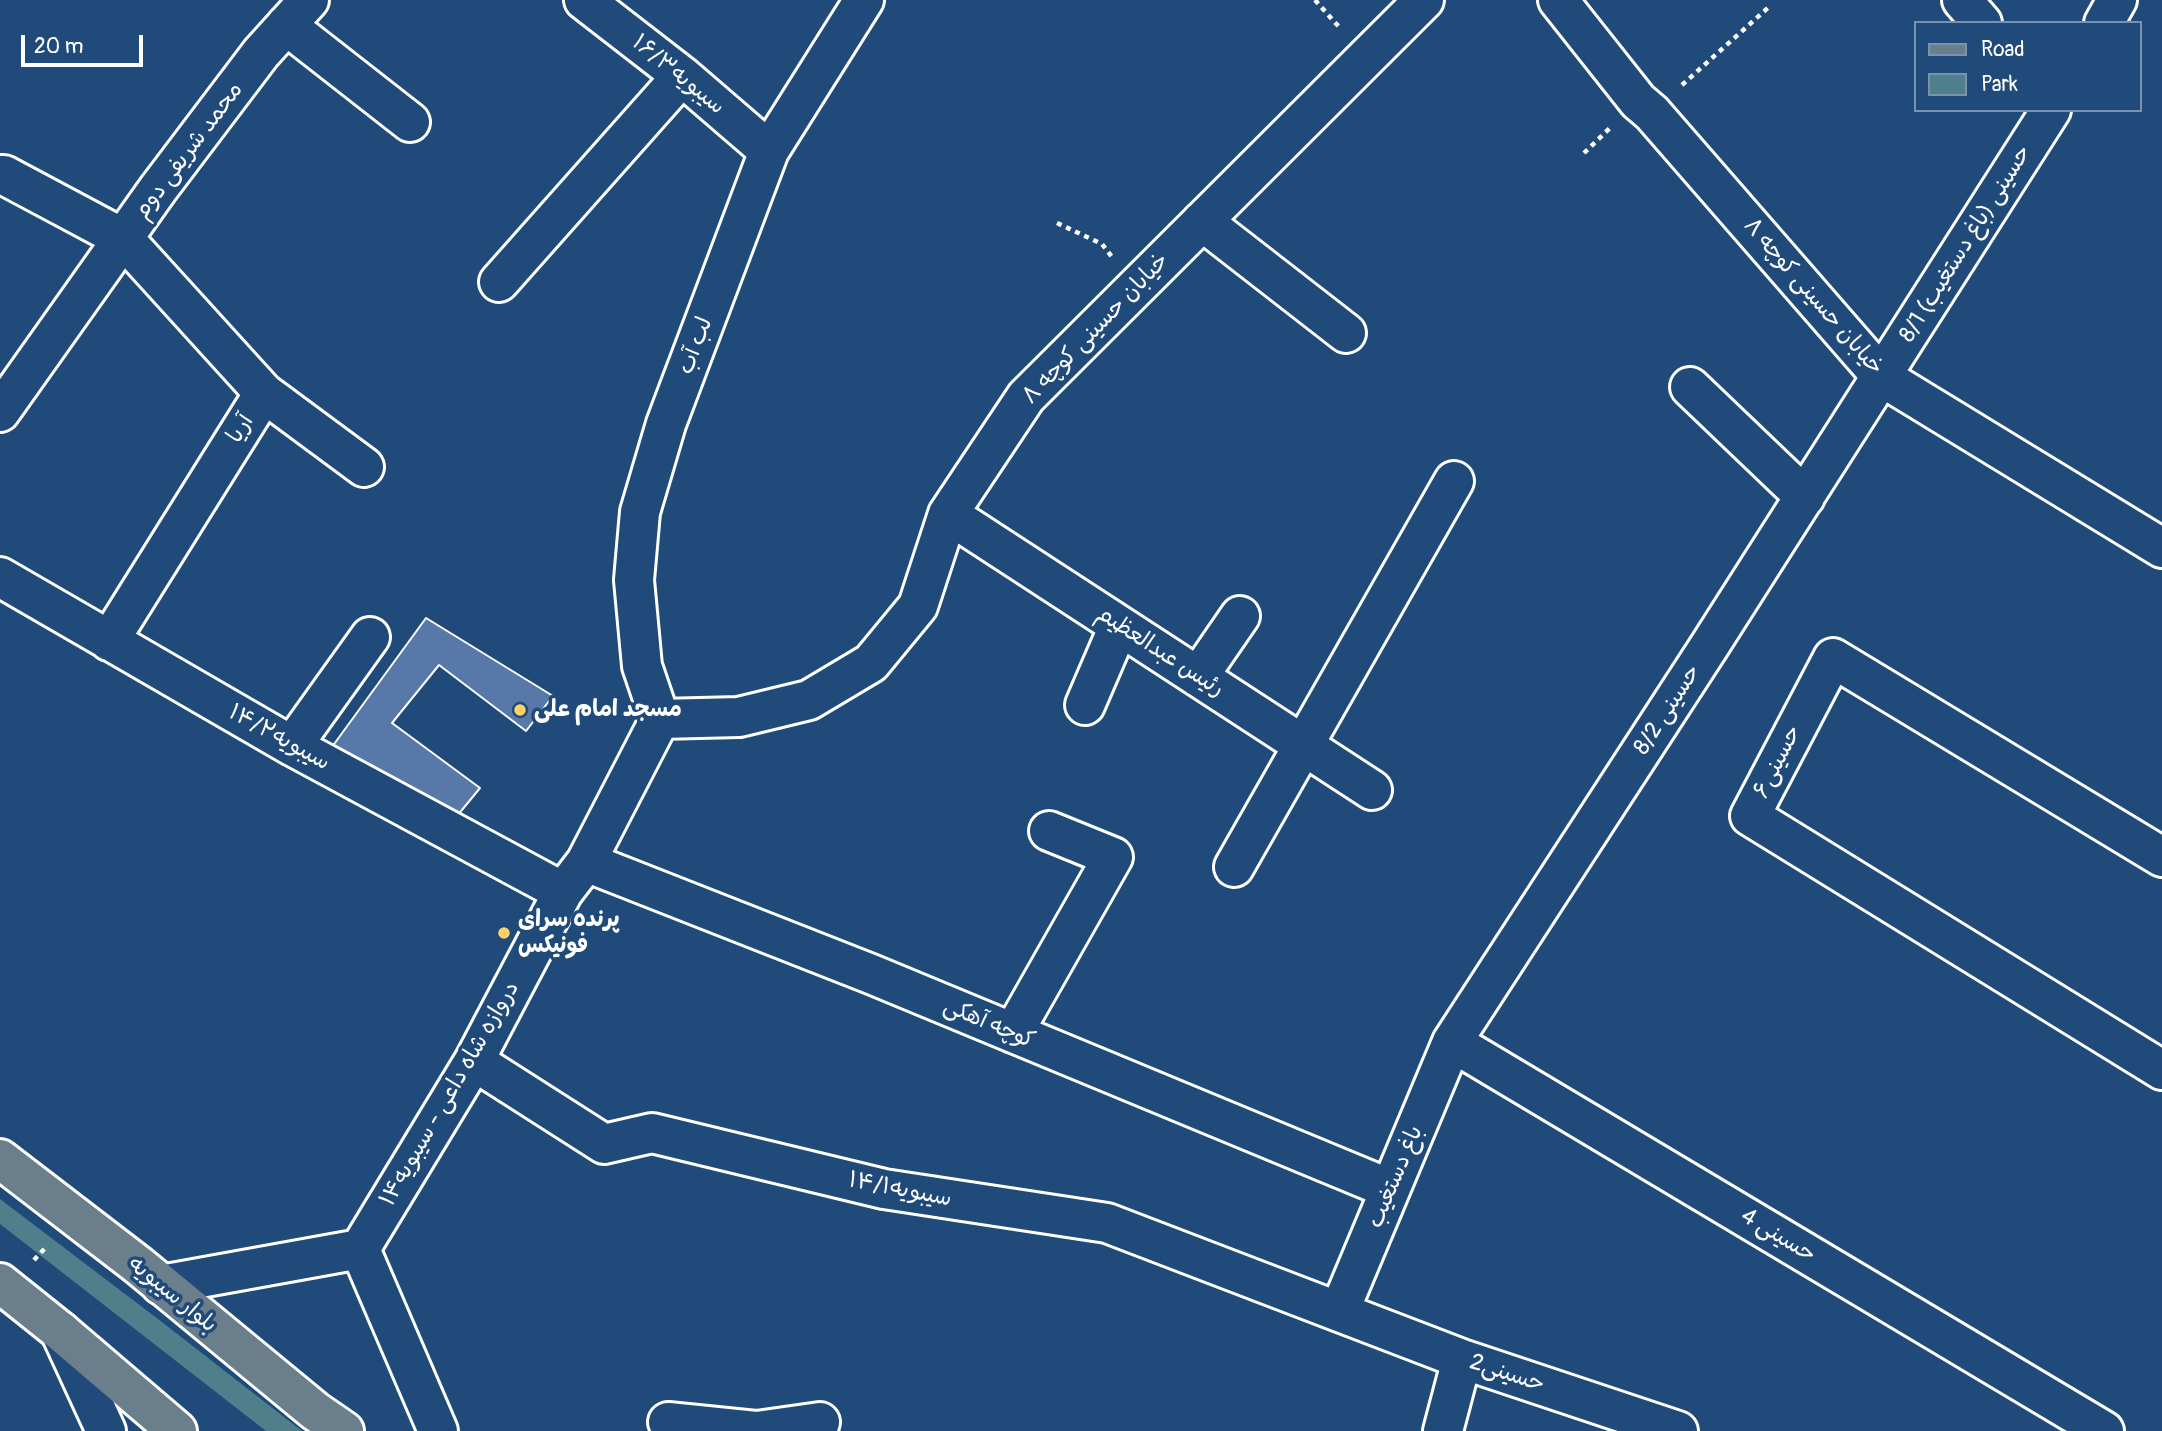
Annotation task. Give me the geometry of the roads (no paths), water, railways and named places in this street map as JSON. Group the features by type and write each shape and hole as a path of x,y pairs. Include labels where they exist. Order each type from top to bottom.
{"main road":[{"name":"بلوار سیبویه","path":"0,1158 315,1411 344,1431"},
{"path":"3,1286 177,1431"}],"street":[{"name":"سیبویه۱۶/۳","path":"584,0 682,76 769,152"},
{"name":"لب آب","path":"660,719 642,666 634,580 640,512 666,424 769,152 864,0"},
{"name":"خیابان حسینی کوچه ۸","path":"660,719 739,717 809,700 871,663 918,606 948,514 1026,397 1424,0"},
{"name":"خیابان حسینی کوچه ۸","path":"1558,0 1638,101 1652,113 1882,377 2162,548"},
{"path":"1962,0 1980,21"},
{"path":"2105,21 2117,0"},
{"path":"298,13 410,122"},
{"name":"محمد شریفی دوم","path":"0,412 158,189 238,84 298,13"},
{"path":"499,282 682,76"},
{"name":"8/1 حسینی (باغ دستغیب)","path":"1882,377 2050,112"},
{"name":"آریا","path":"0,175 4,174 124,239 264,393 109,641"},
{"path":"1202,221 1346,333"},
{"name":"8/2 حسینی","path":"1452,1042 1882,377"},
{"path":"1690,387 1805,497"},
{"path":"264,393 364,467"},
{"path":"1234,867 1454,481"},
{"name":"رئیس عبدالعظیم","path":"948,514 1372,790"},
{"name":"سیبویه۱۴/۲","path":"0,577 292,747 575,877"},
{"path":"1198,677 1240,616"},
{"path":"1085,705 1119,626"},
{"path":"292,747 370,637"},
{"name":"حسینی۶","path":"2162,857 1833,658 1750,816 2162,1070"},
{"name":"دروازه شاه داعی - سیبویه۱۴","path":"360,1248 474,1061 660,719"},
{"path":"1013,1033 1113,857 1049,831"},
{"name":"کوچه آهکی","path":"575,877 871,974 1390,1189"},
{"name":"باغ دستغیب","path":"1339,1312 1452,1042"},
{"name":"حسینی 4","path":"1452,1042 2104,1431"},
{"name":"سیبویه۱۴/۱","path":"474,1061 604,1144 652,1133 884,1189 1107,1223 1339,1312"},
{"path":"161,1285 360,1248 438,1431"},
{"name":"حسینی2","path":"1339,1312 1462,1359 1678,1431"},
{"path":"60,1331 106,1431"},
{"path":"1443,1431 1462,1359"},
{"path":"668,1422 757,1431 820,1422 817,1431"}],"place":[{"name":"مسجد امام علی","path":"520,710"},
{"name":"پرنده سرای فونیکس","path":"504,933"}]}
